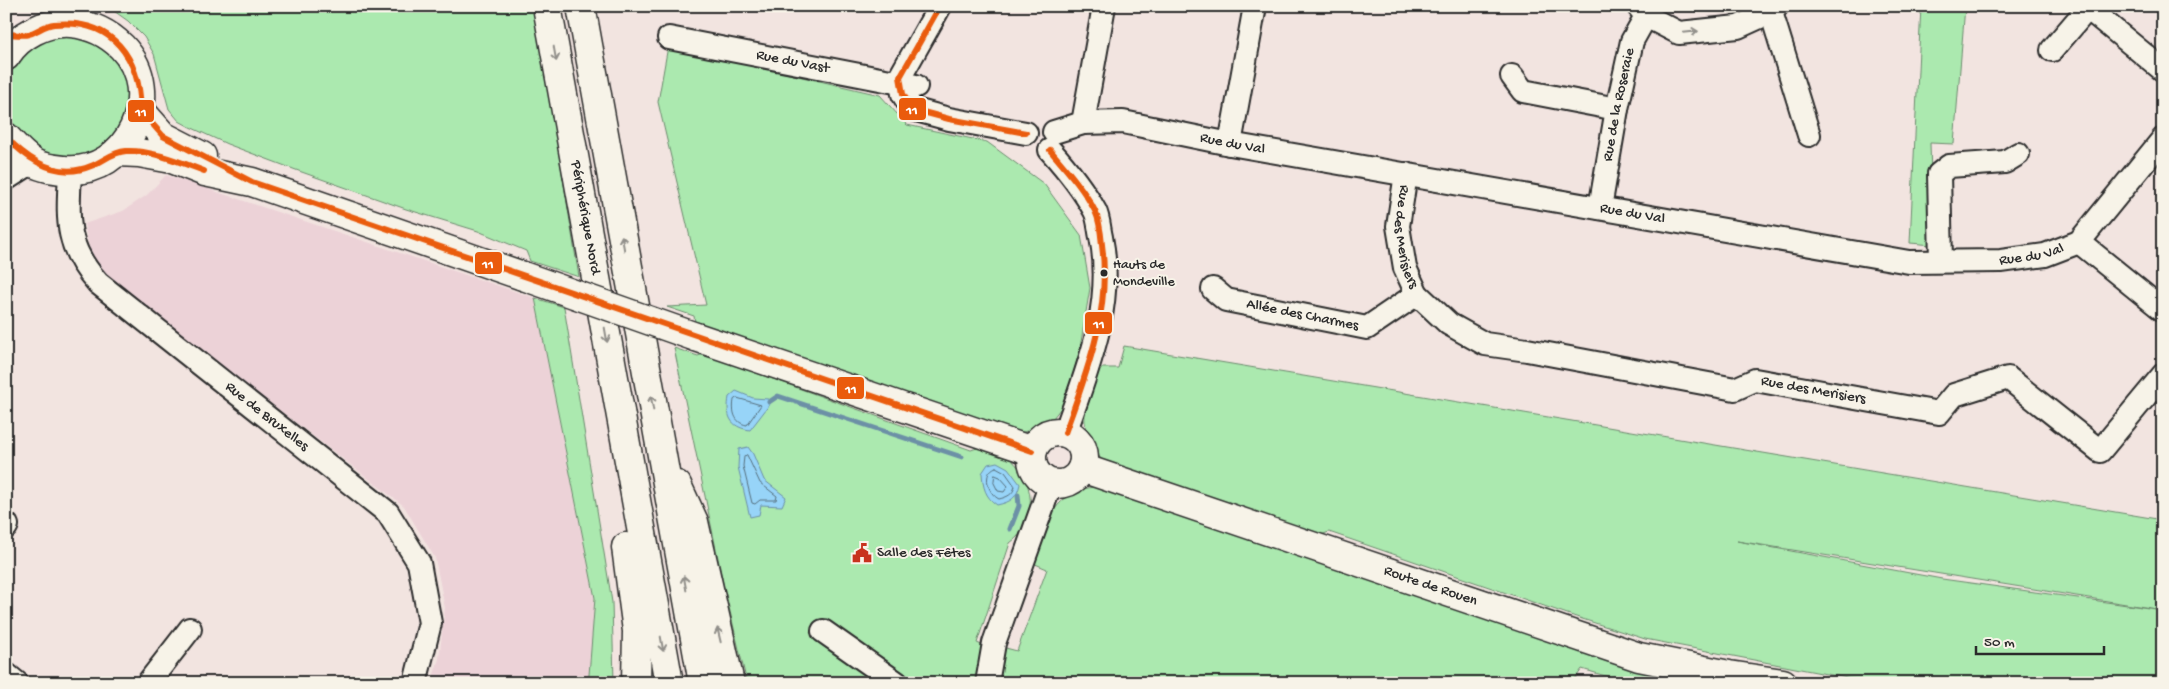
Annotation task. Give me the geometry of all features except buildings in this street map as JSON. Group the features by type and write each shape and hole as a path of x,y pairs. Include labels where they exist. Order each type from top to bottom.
{"main road":[{"name":"Périphérique Nord","path":"547,6 669,683"},
{"path":"581,6 703,683"},
{"path":"6,56 22,39 18,34 52,24 86,25 116,41 127,52 140,82 141,111 135,128 117,152 103,162 87,168 70,171 52,169 36,163 18,150 6,137"},
{"path":"141,111 164,136 252,182"},
{"path":"117,152 139,153 172,159 205,172 252,182 696,337 1032,451"},
{"path":"1065,433 1073,437 1083,451 1082,468 1078,475 1066,483 1044,481 1035,471 1031,458 1032,451 1044,435 1065,433"},
{"path":"661,451 694,522 730,683"},
{"path":"628,459 620,494 637,632 636,683"},
{"name":"Route de Rouen","path":"1082,468 1640,657 1783,683"}],"street":[{"path":"940,6 900,77 908,85 903,94 912,109 940,117 1026,133 1029,128 1038,123 1048,125 1052,141 1096,213 1105,257 1101,322 1093,355 1065,433"},
{"path":"1083,123 1104,6"},
{"path":"1230,144 1255,6"},
{"path":"2052,50 2086,7 2160,62"},
{"path":"1642,11 1679,33 1738,27 1774,9 1809,136"},
{"name":"Rue de la Roseraie","path":"1600,208 1617,109 1632,40 1642,11"},
{"name":"Rue du Vast","path":"669,38 908,85"},
{"path":"1512,76 1523,91 1617,109"},
{"name":"Rue du Val","path":"1052,141 1083,123 1123,122 1230,144 1910,262 2001,261 2045,255 2079,242 2163,139"},
{"path":"1941,261 1939,174 1949,166 2004,162 2018,154"},
{"path":"6,179 26,166 36,163"},
{"name":"Rue de Bruxelles","path":"70,171 68,211 73,247 88,272 98,283 388,513 419,563 430,623 415,683"},
{"name":"Rue des Merisiers","path":"1406,174 1398,226 1405,268 1417,294 1449,324 1485,344 1528,350 1734,388 1755,380 1939,413 1954,395 2008,378 2100,451 2163,375"},
{"path":"2079,242 2163,310"},
{"name":"Allée des Charmes","path":"1214,288 1226,300 1367,328 1417,294"},
{"path":"987,683 994,643 1051,483"},
{"path":"148,683 190,629"},
{"path":"823,631 897,683"},
{"path":"6,674 17,683"}],"shaded area":[{"path":"166,175 535,298 595,598 589,675 585,683 431,683 439,659 445,608 435,558 404,506 112,281 90,252 84,224 123,211 147,195"}],"green space":[{"path":"107,6 535,6 579,277 530,261 526,251 478,231 406,209 296,170 227,144 179,121 169,109 154,54 144,37 128,21"},
{"path":"1921,6 1965,6 1954,144 1930,143 1933,245 1910,243"},
{"path":"67,35 79,36 90,40 101,45 110,53 118,62 123,73 127,84 127,108 123,119 118,130 110,139 101,147 90,152 79,156 67,157 55,156 44,152 33,147 24,139 16,130 11,119 7,108 6,96 7,84 11,73 16,62 24,53 33,45 44,40 55,36"},
{"path":"668,46 880,95 907,125 987,142 1044,184 1081,235 1090,288 1079,354 1064,404 1053,418 1031,430 1019,433 1003,431 695,322 694,316 667,307 706,305 658,102"},
{"path":"535,298 564,307 612,602 614,683 585,683 589,675 595,598"},
{"path":"1124,346 2163,520 2163,610 2163,683 1873,683 1645,639 1329,532 1313,538 1103,462 1089,437 1085,416 1086,406 1098,368 1118,368","holes":["1737,541 2163,610 1942,579"]},
{"path":"674,348 698,356 703,354 971,450 984,446 991,447 1005,454 1016,465 1024,476 1028,487 1030,512 1020,534 1010,543 977,643 984,646 978,683 911,683 818,619 810,633 881,683 747,683 723,582"},
{"path":"1101,486 1664,672 1671,683 1629,683 1582,669 1572,683 997,683 1002,647 1017,651 1047,569 1033,563 1048,522 1062,501 1072,494"}],"water":[{"path":"736,391 753,398 768,399 770,404 750,430 737,426 730,419 728,409 729,397"},
{"path":"748,447 764,480 786,497 782,506 761,505 759,515 750,517 738,467 739,449"},
{"path":"997,462 1008,468 1020,484 1013,499 997,505 985,491 982,473 988,464"}],"waterway":[{"path":"769,402 778,396 962,457"},
{"path":"1010,529 1019,506 1018,495"}],"transit line":[{"name":"11","path":"940,6 900,77 903,94 912,109 949,119 1026,133"},
{"name":"11","path":"6,34 26,35 54,24 75,24 92,28 107,35 119,45 129,59 135,74 141,111 163,136 252,182 1032,451"},
{"name":"11","path":"6,137 34,160 55,169 79,170 96,164 116,153 136,151 176,160 204,171"},
{"name":"11","path":"1050,150 1080,187 1095,211 1102,241 1104,270 1103,294 1095,341 1065,433"}],"place":[{"name":"Hauts de Mondeville","path":"1104,273"},
{"name":"Salle des Fêtes","path":"862,553"}]}
